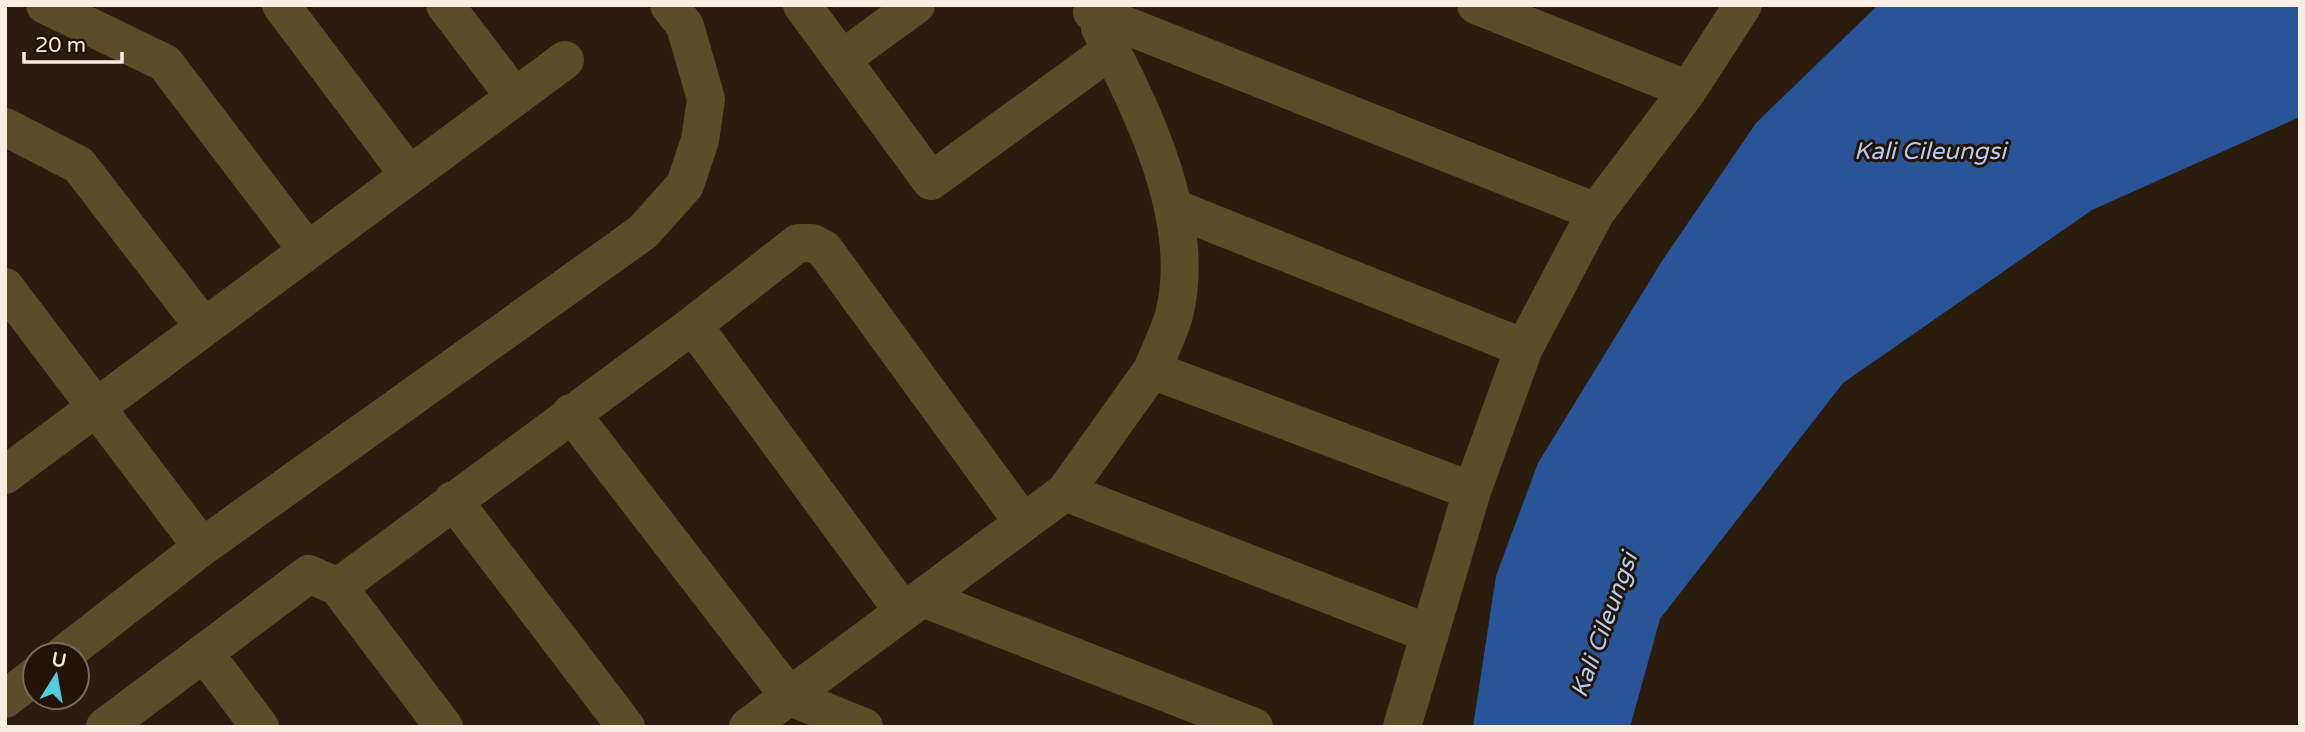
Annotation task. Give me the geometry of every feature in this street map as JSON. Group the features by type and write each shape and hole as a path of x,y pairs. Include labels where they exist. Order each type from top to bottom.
{"street":[{"path":"46,5 165,64 307,250"},
{"path":"281,5 409,176"},
{"path":"445,5 514,97"},
{"path":"81,641 202,547 643,232 685,185 700,140 706,99 685,26 669,5"},
{"path":"802,5 931,181 1111,50"},
{"path":"842,60 916,5"},
{"path":"1476,5 1688,90"},
{"path":"1402,727 1472,491 1524,348 1596,212 1688,90 1744,5"},
{"path":"1090,9 1596,212"},
{"path":"748,727 1065,492 1152,370 1174,315 1180,268 1174,208 1139,105 1090,9"},
{"path":"5,475 565,60"},
{"path":"5,127 79,165 204,327"},
{"path":"1174,208 1524,348"},
{"path":"338,587 693,325 798,243 812,243 824,249 1022,522"},
{"path":"6,289 202,547"},
{"path":"693,325 913,605 1254,727"},
{"path":"1152,370 1472,491"},
{"path":"571,413 790,696 864,727"},
{"path":"1065,492 1430,634"},
{"path":"453,500 626,727"},
{"path":"105,727 309,574 338,587 444,727"},
{"path":"205,653 260,727"},
{"path":"5,699 21,687"}],"water":[{"name":"Kali Cileungsi","path":"1878,5 2300,5 2300,117 2092,210 1843,383 1660,619 1630,727 1473,727 1496,576 1538,463 1662,261 1756,123"}]}
